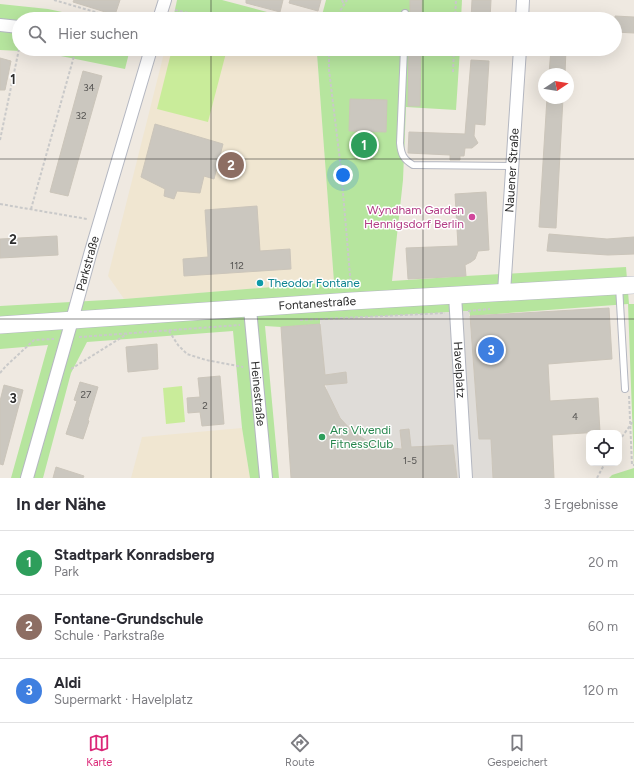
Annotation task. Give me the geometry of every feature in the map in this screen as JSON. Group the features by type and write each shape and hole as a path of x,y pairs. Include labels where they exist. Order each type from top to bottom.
{"street":[{"path":"522,12 523,0"},
{"path":"0,25 12,26"},
{"name":"Parkstraße","path":"27,478 149,56"},
{"name":"Nauener Straße","path":"504,292 520,56"},
{"name":"Fontanestraße","path":"0,325 72,320 250,316 455,295 626,285"},
{"name":"Havelplatz","path":"455,295 466,478"},
{"name":"Heinestraße","path":"250,316 266,478"}],"lane":[{"path":"404,56 400,143 403,157 413,165 512,166"},
{"path":"625,389 626,285"}],"path":[{"path":"54,0 95,12"},
{"path":"342,0 344,5"},
{"path":"340,12 346,0"},
{"path":"455,12 456,0"},
{"path":"162,9 181,12"},
{"path":"0,140 18,56"},
{"path":"31,209 74,56"},
{"path":"329,56 329,70 341,169 352,288"},
{"path":"453,72 454,56"},
{"path":"0,204 100,222"},
{"path":"294,321 490,309"},
{"path":"0,373 34,340 169,331 250,316"},
{"path":"169,331 178,345 187,354 206,360 256,369"},
{"path":"56,379 128,334"},
{"path":"629,396 632,465 634,465"},
{"path":"622,437 634,420"},
{"path":"598,478 604,466"}],"shaded area":[{"path":"163,56 317,56 334,282 124,299 108,276"},
{"path":"469,311 479,439 498,438 498,448 491,449 493,478 457,478 453,445 411,447 409,429 400,430 401,448 382,447 370,443 351,430 340,418 327,391 326,385 347,383 346,372 325,375 320,320"},
{"path":"242,428 250,478 131,478 142,437"}],"green space":[{"path":"177,0 222,0 267,12 174,12"},
{"path":"326,0 462,0 461,12 323,12"},
{"path":"0,4 62,12 12,12 12,51 0,50"},
{"path":"61,56 128,56 125,69"},
{"path":"170,56 225,56 208,122 157,109"},
{"path":"317,56 460,56 456,110 406,107 403,180 392,281 626,267 629,304 634,304 634,468 628,304 470,316 469,311 320,320 320,324 281,327 265,326 279,478 250,478 242,428 233,331 87,342 71,373 43,478 11,478 48,345 0,349 0,306 124,299 334,282"},
{"path":"182,386 185,422 166,424 163,388"},
{"path":"634,468 634,478 609,478 612,475"}],"building":[{"path":"74,0 120,0 116,12 105,12 73,2"},
{"path":"246,0 283,0 280,12 246,3"},
{"path":"290,0 321,0 318,11 289,3"},
{"path":"410,0 422,0 421,12 410,12"},
{"path":"472,0 491,0 490,12 471,12"},
{"path":"622,16 634,17 634,33 622,32"},
{"path":"409,56 421,56 420,106 408,106"},
{"path":"550,56 566,56 565,68 549,68"},
{"path":"0,58 11,61 5,90 0,90"},
{"path":"471,60 489,61 485,125 475,124 474,136 478,143 472,148 465,148 464,156 460,156 460,160 450,160 450,155 408,153 409,132 465,134"},
{"path":"83,71 102,76 68,196 50,192"},
{"path":"350,99 387,100 386,132 349,131"},
{"path":"547,104 563,104 556,228 539,227"},
{"path":"155,124 223,144 214,179 204,176 200,193 177,191 174,199 164,196 165,189 141,177"},
{"name":"Wyndham Garden Hennigsdorf Berlin","path":"486,192 489,250 478,251 475,259 465,265 466,276 408,279 406,248 458,246 455,194"},
{"path":"257,206 260,251 290,249 291,269 184,276 183,259 208,257 205,210"},
{"path":"549,234 607,239 634,237 634,254 608,255 547,251"},
{"path":"57,236 58,255 0,258 0,239"},
{"path":"609,308 612,359 548,364 550,401 598,398 600,430 586,430 586,433 552,435 554,478 493,478 491,439 479,439 470,316"},
{"path":"320,324 325,375 346,372 347,383 324,385 340,418 351,430 361,437 370,443 382,447 402,449 400,430 409,429 411,447 453,445 457,478 291,478 281,327"},
{"path":"157,344 158,369 128,372 126,347"},
{"path":"220,376 224,424 202,426 200,412 188,413 187,398 200,397 198,378"},
{"path":"80,382 98,387 83,439 66,434 77,401 74,400"},
{"path":"4,385 23,390 3,465 0,464 0,401"},
{"path":"56,467 84,476 83,478 53,478"}],"place":[{"name":"Stadtpark Konradsberg","path":"364,145"},
{"name":"Fontane-Grundschule","path":"231,165"},
{"name":"Wyndham Garden Hennigsdorf Berlin","path":"472,217"},
{"name":"Theodor Fontane","path":"260,283"},
{"name":"Aldi","path":"491,350"},
{"name":"Ars Vivendi FitnessClub","path":"322,437"}]}
